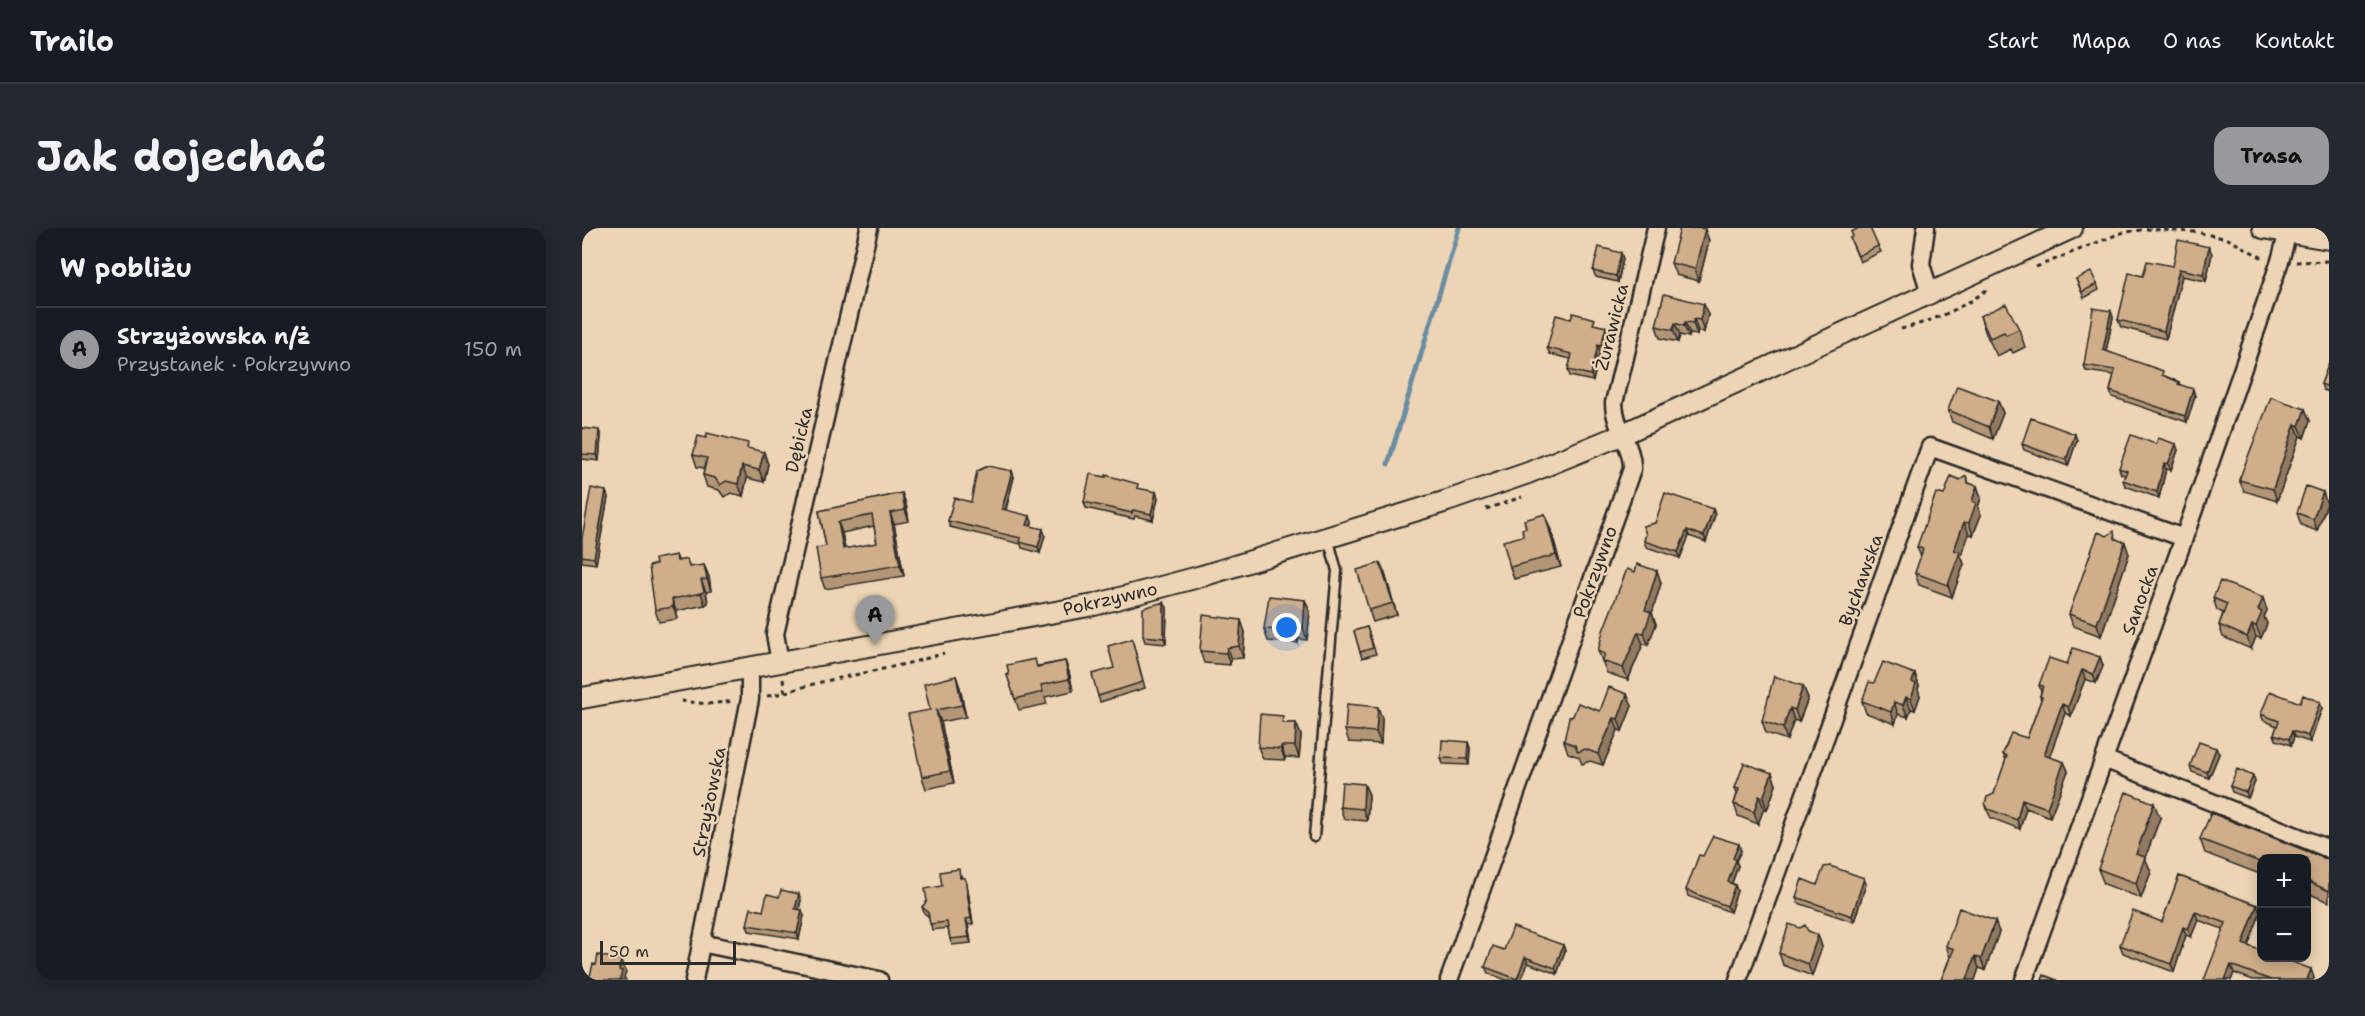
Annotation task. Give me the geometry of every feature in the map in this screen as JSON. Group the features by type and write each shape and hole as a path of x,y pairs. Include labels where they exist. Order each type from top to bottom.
{"street":[{"name":"Dębicka","path":"780,662 775,634 869,228"},
{"name":"Żurawicka","path":"1621,435 1614,413 1614,403 1656,228"},
{"path":"1926,228 1921,264 1930,293"},
{"name":"Pokrzywno","path":"582,698 1095,605 1202,576 1328,537 1505,481 1621,435 2072,228"},
{"path":"2263,228 2329,239"},
{"name":"Sanocka","path":"2024,980 2184,538 2288,232"},
{"name":"Pokrzywno","path":"1449,980 1632,469 1633,461 1621,435"},
{"name":"Bychawska","path":"1738,980 1930,447 2184,538"},
{"name":"Strzyżowska","path":"694,980 750,699 750,667"},
{"path":"2104,759 2329,849"},
{"path":"701,943 879,980"}],"lane":[{"path":"1314,837 1337,570 1328,537"}],"path":[{"path":"2289,262 2329,261"},
{"path":"670,703 682,701 708,704 741,700"}],"building":[{"path":"1680,228 1705,229 1695,269 1671,263"},
{"path":"1859,228 1870,228 1878,246 1858,256 1850,238 1853,236 1851,232"},
{"path":"2178,240 2209,247 2203,274 2179,269 2164,331 2118,320 2129,273 2143,276 2147,261 2173,266"},
{"path":"1599,247 1621,253 1616,276 1593,271"},
{"path":"2091,272 2097,284 2082,292 2076,279"},
{"path":"1664,294 1704,304 1700,320 1694,319 1693,323 1685,322 1684,326 1675,323 1673,330 1656,326"},
{"path":"2006,304 2019,329 2006,335 2004,332 1990,338 1980,316"},
{"path":"2093,308 2111,311 2103,350 2163,371 2162,375 2193,389 2185,416 2110,391 2115,370 2084,365"},
{"path":"1573,313 1595,319 1593,324 1606,327 1601,346 1598,345 1591,375 1568,370 1572,354 1547,348 1556,315 1571,319"},
{"path":"2329,363 2329,387 2321,384"},
{"path":"1957,386 1998,401 1989,427 1948,410"},
{"path":"2271,397 2305,409 2299,426 2295,424 2273,489 2239,480"},
{"path":"2031,418 2075,434 2066,460 2022,444"},
{"path":"582,428 599,430 597,455 582,454"},
{"path":"707,433 748,443 747,448 764,452 759,470 742,466 738,484 726,481 720,485 715,478 703,475 707,458 693,455 698,436 706,438"},
{"path":"2131,435 2156,444 2158,438 2176,444 2168,464 2164,463 2157,492 2123,480 2127,471 2119,468"},
{"path":"988,466 1012,471 1002,509 1030,516 1027,525 1043,529 1038,547 1020,542 1021,538 948,521 954,498 971,502 977,471"},
{"path":"1090,474 1106,477 1106,475 1138,484 1137,488 1156,492 1151,514 1133,510 1132,513 1084,502"},
{"path":"1951,476 1960,480 1966,476 1968,483 1977,486 1972,501 1976,503 1969,523 1964,522 1954,550 1960,552 1948,585 1915,573 1923,549 1917,547 1936,493 1944,495"},
{"path":"2306,486 2323,492 2313,519 2297,513"},
{"path":"591,488 606,491 594,558 582,556 582,538"},
{"path":"902,493 905,510 890,513 900,565 821,578 816,548 826,546 819,511","holes":["872,515 877,543 843,549 838,522"]},
{"path":"1665,493 1713,509 1704,536 1687,530 1678,552 1644,541 1646,534 1643,526 1655,523"},
{"path":"1545,514 1556,555 1510,567 1503,541 1523,536 1522,529 1526,528 1524,520"},
{"path":"2114,531 2115,539 2125,542 2097,624 2069,614 2098,532 2107,536"},
{"path":"676,555 677,561 687,559 689,567 704,565 707,579 701,580 704,591 672,599 673,607 655,610 649,566 656,564 655,559"},
{"path":"1380,563 1393,603 1369,610 1357,570"},
{"path":"1637,564 1657,571 1645,610 1651,612 1644,633 1638,632 1623,668 1602,661 1605,654 1598,651 1603,631 1627,569 1635,572"},
{"path":"2220,581 2263,598 2258,610 2262,612 2256,626 2252,625 2247,637 2219,625 2227,604 2213,598"},
{"path":"1269,596 1305,600 1303,628 1294,627 1294,631 1264,629"},
{"path":"1164,602 1164,638 1143,636 1143,608"},
{"path":"1203,615 1241,620 1239,646 1227,648 1226,653 1200,651"},
{"path":"1367,627 1373,648 1360,652 1354,631"},
{"path":"1132,639 1143,682 1098,696 1092,674 1114,668 1108,646"},
{"path":"2073,648 2100,657 2093,674 2082,670 2068,707 2062,704 2044,755 2064,762 2047,808 2022,799 2017,820 1988,809 1985,803 1987,797 1994,794 2007,756 2003,754 2011,733 2027,738 2042,697 2040,696 2043,686 2039,685 2049,658 2067,664"},
{"path":"1035,659 1037,667 1065,661 1069,679 1041,685 1043,692 1015,699 1007,675 1009,675 1007,665"},
{"path":"1883,662 1915,674 1912,682 1916,684 1911,699 1906,697 1903,705 1894,702 1891,712 1862,701 1869,682 1874,683"},
{"path":"956,676 962,705 936,710 950,771 922,777 908,714 930,710 924,684"},
{"path":"1774,676 1803,686 1795,710 1790,708 1783,728 1762,721"},
{"path":"1609,687 1627,694 1618,719 1614,718 1598,754 1585,749 1578,752 1575,745 1564,741 1569,717 1573,716 1578,703 1600,711"},
{"path":"2270,691 2300,703 2303,695 2320,702 2308,736 2292,731 2289,739 2274,734 2279,721 2261,714"},
{"path":"1347,704 1378,707 1376,732 1345,730"},
{"path":"1260,714 1283,716 1282,723 1296,723 1295,746 1281,746 1281,749 1258,747"},
{"path":"1442,740 1468,742 1467,759 1441,758"},
{"path":"2199,742 2216,748 2207,772 2190,766"},
{"path":"1744,763 1772,773 1763,798 1759,796 1754,812 1734,804 1739,789 1735,788"},
{"path":"2237,769 2253,776 2246,792 2230,786"},
{"path":"1342,782 1364,784 1363,809 1340,807"},
{"path":"2126,792 2154,803 2136,854 2145,857 2136,883 2098,869"},
{"path":"2211,813 2329,860 2329,891 2311,883 2311,854 2257,854 2257,861 2200,839"},
{"path":"1713,836 1739,844 1733,858 1736,860 1728,882 1735,885 1727,906 1686,890 1699,855 1703,856"},
{"path":"1830,866 1864,878 1852,916 1796,897 1802,879 1817,885 1824,867"},
{"path":"959,869 960,878 965,878 971,918 966,919 969,937 950,939 947,922 930,924 928,912 922,907 927,901 925,889 942,886 940,872"},
{"path":"2179,876 2257,905 2243,944 2257,949 2257,962 2292,962 2311,969 2307,980 2271,980 2231,965 2225,980 2204,980 2226,923 2195,912 2188,929 2183,927 2171,964 2120,945 2133,911 2162,922"},
{"path":"781,890 799,894 795,909 802,910 797,933 747,925 751,908 763,911 767,894 779,897"},
{"path":"1959,908 1995,921 1981,959 1975,956 1967,980 1941,980 1954,949 1946,946"},
{"path":"1789,924 1800,928 1805,925 1808,931 1818,935 1808,964 1779,953"},
{"path":"1513,927 1563,945 1555,968 1525,957 1517,979 1485,967 1493,946 1504,950"},
{"path":"598,955 621,960 620,980 589,980"},
{"path":"2044,975 2057,980 2042,980"}],"waterway":[{"path":"1388,464 1459,228"}],"place":[{"name":"Strzyżowska n/ż","path":"875,645"}]}
